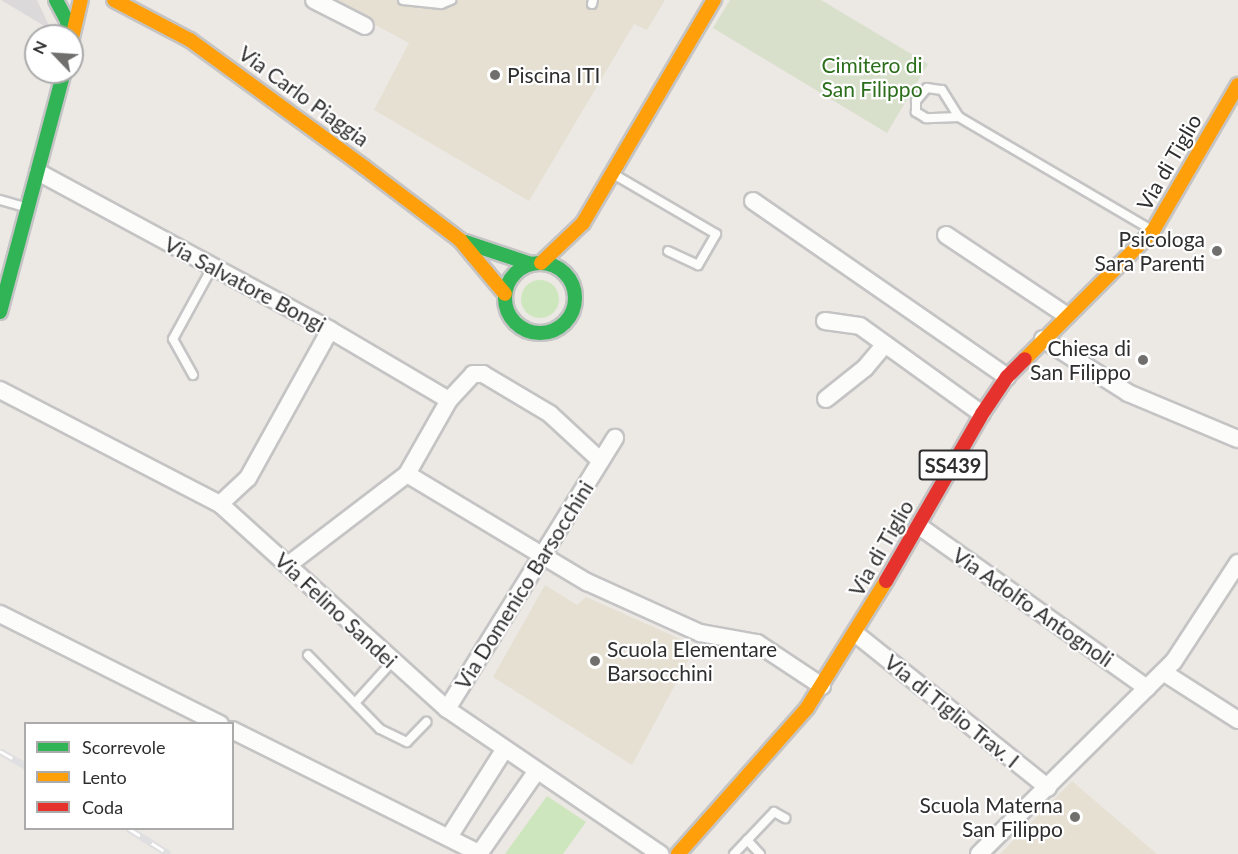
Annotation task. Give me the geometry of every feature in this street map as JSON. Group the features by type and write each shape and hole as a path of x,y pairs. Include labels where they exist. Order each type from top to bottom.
{"main road":[{"path":"56,0 68,24"},
{"path":"61,0 71,0"},
{"path":"74,24 81,0"},
{"name":"Via Carlo Piaggia","path":"114,0 166,25 207,52 460,240 505,294"},
{"path":"583,223 574,288 575,306 567,322 557,329 540,334 514,322 505,294 513,275 536,264 583,223 714,0"},
{"path":"0,312 61,84"},
{"name":"Via di Tiglio","path":"678,854 774,749 822,686 856,634 982,414 1007,377 1066,315 1153,231 1238,85"},
{"name":"Via Carlo Piaggia","path":"460,240 536,264"},
{"path":"536,264 561,270 574,288"}],"street":[{"path":"314,0 365,26"},
{"name":"Via Salvatore Bongi","path":"38,172 330,330 449,400"},
{"path":"753,201 1007,377"},
{"path":"946,235 1066,315"},
{"path":"825,321 860,326 982,414"},
{"path":"220,504 248,478 330,330"},
{"path":"1043,339 1128,393 1238,439"},
{"path":"826,399 865,368 885,344"},
{"name":"Via Domenico Barsocchini","path":"407,474 449,400 473,374 483,374 550,414 601,461"},
{"name":"Via Felino Sandei","path":"0,390 220,504 392,662 447,709 536,772 660,854"},
{"name":"Via Domenico Barsocchini","path":"447,709 540,554 615,438"},
{"path":"288,565 407,474 587,582 700,633 757,643 822,686"},
{"name":"Via Adolfo Antognoli","path":"919,526 1147,688"},
{"path":"979,854 1163,672 1192,636 1238,563"},
{"path":"0,614 218,722"},
{"name":"Via di Tiglio Trav. I","path":"856,634 1048,788"},
{"path":"1163,672 1238,720"},
{"path":"234,730 479,854 536,772"},
{"path":"449,837 504,750"}],"lane":[{"path":"403,0 441,4 452,0"},
{"path":"959,117 926,118 916,112 916,101 920,94 933,86 942,90 959,117 1153,231"},
{"path":"612,173 716,234 698,265 668,251"},
{"path":"0,200 28,208"},
{"path":"192,375 173,339 213,266"},
{"path":"308,655 380,729 407,742 426,722"},
{"path":"355,703 392,662"},
{"path":"734,854 774,812 785,818"},
{"path":"747,840 760,854"}],"shaded area":[{"path":"1,0 37,0 48,24 41,24"},
{"path":"328,0 665,0 647,30 634,24 529,201 374,110 409,43"},
{"name":"Scuola Elementare Barsocchini","path":"545,585 577,605 586,597 696,646 632,765 493,677"},
{"name":"Scuola Materna San Filippo","path":"1072,781 1157,854 1000,854"}],"green space":[{"name":"Cimitero di San Filippo","path":"730,0 821,0 928,64 887,133 713,28"},
{"path":"540,280 554,285 559,299 554,313 540,318 526,313 521,299 526,285"},
{"path":"547,796 586,822 563,854 505,854"}],"railway":[{"path":"0,751 24,765"},
{"path":"131,830 169,854"}],"traffic: fast":[{"path":"56,0 67,24"},
{"path":"0,312 61,84"},
{"path":"465,242 531,264"},
{"path":"533,263 547,263 560,269 569,278 575,291 575,298 573,311 565,323 547,333 533,333 520,327 511,318 505,305 505,291 511,278 520,269 533,263"}],"traffic: slow":[{"path":"75,24 81,0"},
{"path":"114,0 190,40 364,167 460,240 505,294"},
{"path":"541,263 583,223 714,0"},
{"path":"1025,359 1153,231 1238,85"},
{"path":"678,854 807,708 886,581"}],"traffic: jam":[{"path":"886,581 982,414 1007,377 1025,359"}],"place":[{"name":"Piscina ITI","path":"495,75"},
{"name":"Psicologa Sara Parenti","path":"1217,251"},
{"name":"Chiesa di San Filippo","path":"1143,360"},
{"name":"Scuola Elementare Barsocchini","path":"595,661"},
{"name":"Scuola Materna San Filippo","path":"1075,817"}]}
